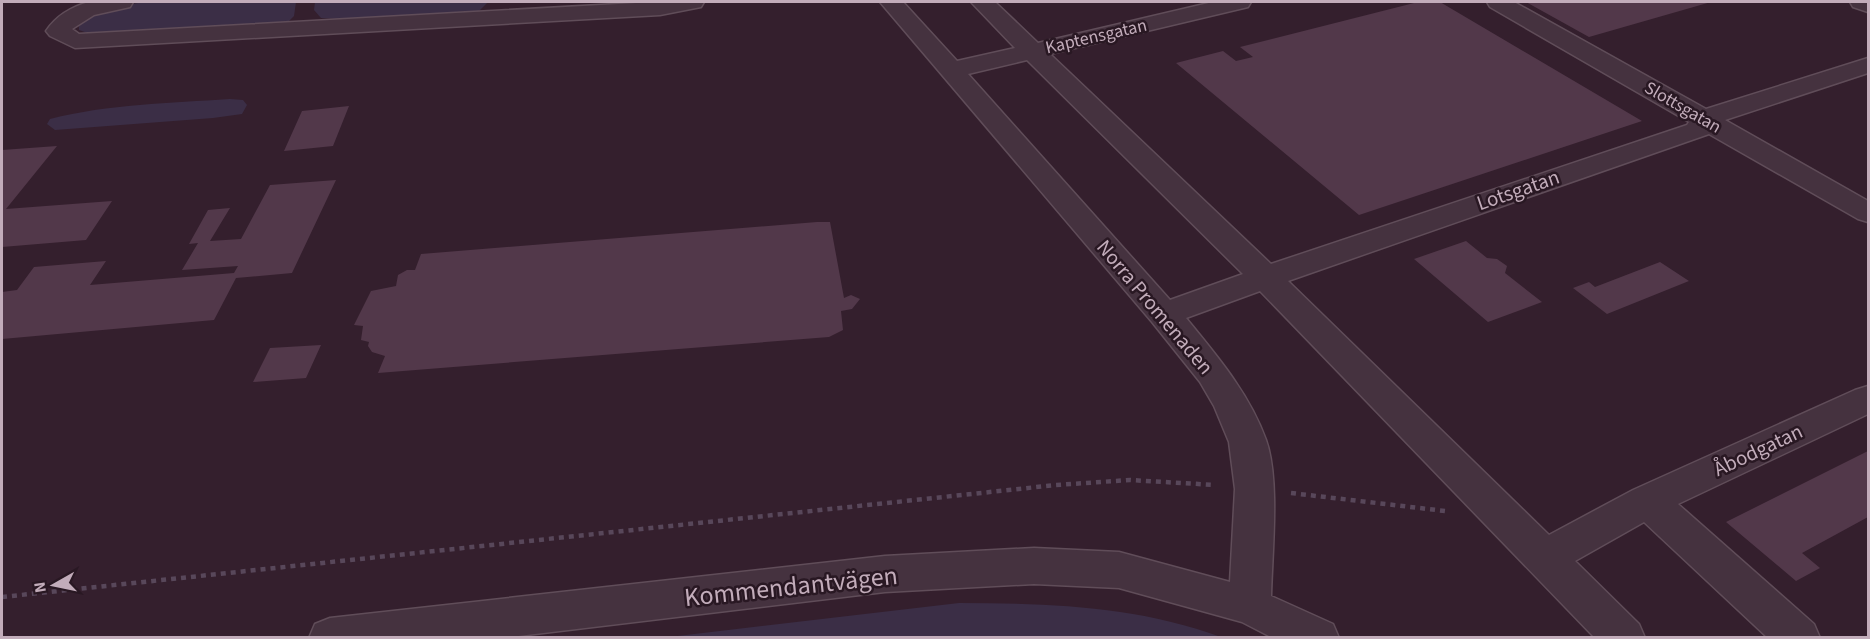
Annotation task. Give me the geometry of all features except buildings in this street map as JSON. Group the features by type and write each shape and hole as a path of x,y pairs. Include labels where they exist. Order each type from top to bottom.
{"street":[{"path":"122,2 95,6 77,12 65,20 58,31 75,41 304,20 498,9 660,8 693,2"},
{"name":"Norra Promenaden","path":"891,2 1164,314 1212,373 1231,404 1248,442 1254,489 1250,606"},
{"path":"982,2 1266,278 1624,638"},
{"name":"Kaptensgatan","path":"952,70 1240,2"},
{"name":"Slottsgatan","path":"1498,2 1869,213"},
{"path":"1862,2 1869,5"},
{"name":"Lotsgatan","path":"1164,314 1375,238 1698,129 1703,119 1869,64"},
{"name":"Åbodgatan","path":"1647,501 1869,399"},
{"path":"1544,558 1647,501 1799,638"},
{"name":"Kommendantvägen","path":"330,638 885,574 1034,566 1119,570 1250,606"},
{"path":"1250,606 1318,638"}],"path":[{"path":"2,597 1056,485 1130,480 1186,482 1450,512"}],"shaded area":[{"path":"145,2 296,2 294,16 286,24 96,36 79,30 79,24 94,15"},
{"path":"315,2 488,2 479,11 354,20 321,18 314,10"},
{"path":"230,99 243,100 247,105 242,114 55,130 47,124 50,119 95,110"},
{"path":"959,603 1092,608 1157,619 1221,637 669,637"}]}
